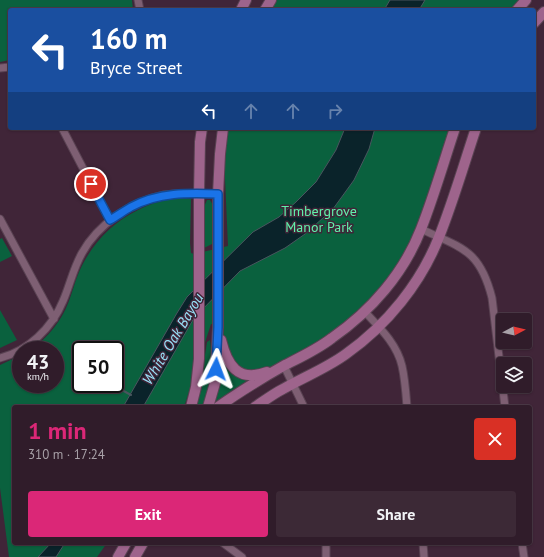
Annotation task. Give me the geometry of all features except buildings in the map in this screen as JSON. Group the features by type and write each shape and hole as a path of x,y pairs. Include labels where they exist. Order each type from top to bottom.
{"street":[{"path":"63,130 110,220"},
{"path":"192,405 196,387 198,359 198,194 202,130"},
{"path":"209,405 215,382 218,327 218,194 223,130"},
{"path":"221,405 235,395 332,338 365,312 396,275 410,252 421,229 454,130"},
{"path":"258,405 346,354 379,326 413,286 428,262 439,238 475,130"},
{"path":"0,358 15,353 39,337 54,319 63,302 75,267 82,252 110,220 130,207 146,200 176,194 218,194"},
{"path":"0,219 54,319"},
{"path":"421,229 466,251 474,257 487,280 492,298 505,405"},
{"path":"365,312 379,326 399,355 407,405"},
{"path":"218,327 224,353 228,362 235,370 248,375 262,374 284,366"},
{"path":"284,366 303,405"},
{"path":"118,557 125,545"},
{"path":"135,557 142,545"},
{"path":"226,545 242,557"},
{"path":"326,545 326,557"},
{"path":"423,545 424,557"},
{"path":"522,545 524,557"}],"green space":[{"path":"0,0 132,0 133,8 8,8 8,60 0,62"},
{"path":"275,0 521,0 514,8 270,8"},
{"name":"Timbergrove Manor Park","path":"227,130 451,130 414,237 401,261 368,304 325,339 264,372 258,373 236,367 223,338 224,327 211,324 185,405 12,405 12,545 106,545 97,557 9,557 0,488 0,365 12,359 12,393 64,393 64,341 41,341 59,321 67,306 79,272 89,253 111,228 128,215 150,205 164,201 191,199 190,243 191,253 194,254 228,246 224,156"},
{"path":"207,200 210,200 214,207 214,243 204,248 203,209"},
{"path":"2,238 12,256 0,262 0,239"},
{"path":"0,310 17,340 12,341 0,348"},
{"path":"210,340 211,349 211,366 208,391 204,405 197,405 207,342"},
{"path":"223,362 238,376 248,380 215,402"}],"water":[{"path":"390,0 425,0 420,8 385,8"},
{"name":"White Oak Bayou","path":"344,130 374,130 369,149 354,180 333,209 305,234 285,248 240,271 194,318 144,405 124,405 187,297 253,232 279,217 296,202 316,182 336,150"},
{"path":"49,545 64,545 56,557 38,557"}],"waterway":[{"path":"124,391 131,395"}],"route":[{"path":"91,184 110,220 130,207 146,200 164,195 218,194 218,327 216,369"}]}
